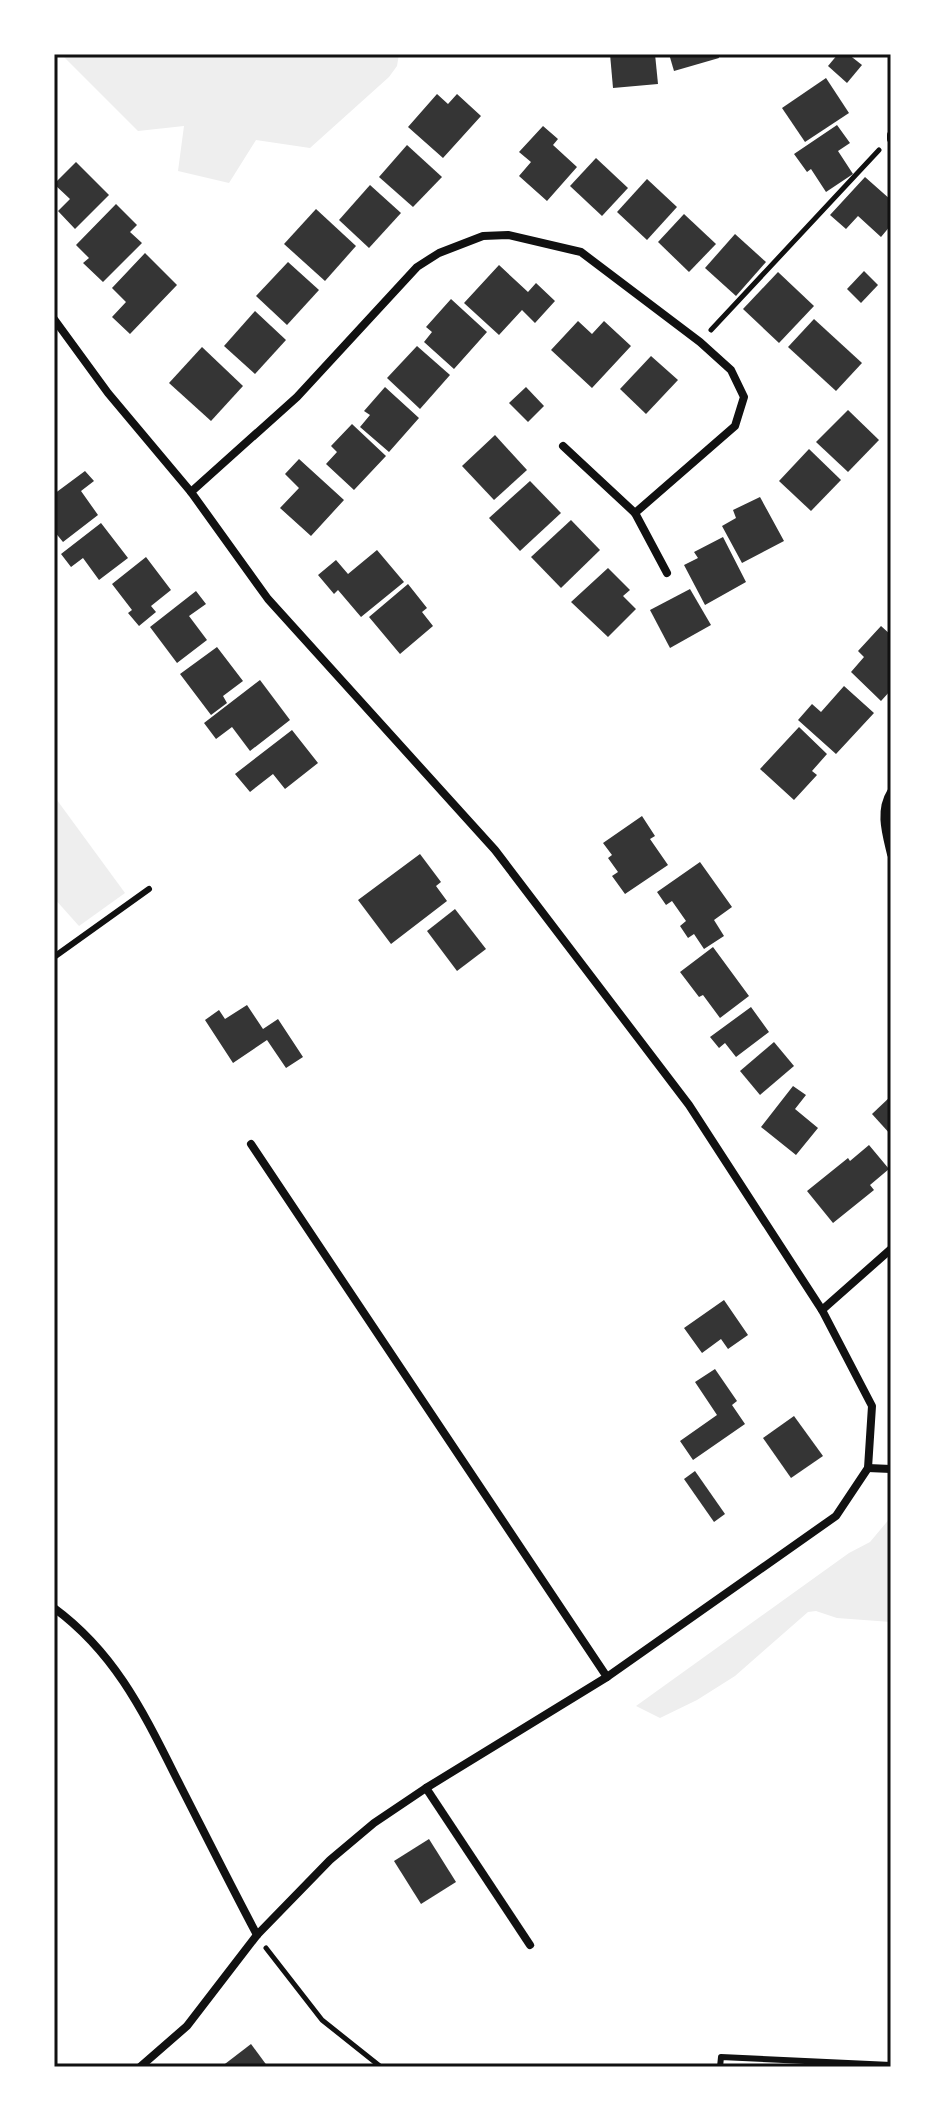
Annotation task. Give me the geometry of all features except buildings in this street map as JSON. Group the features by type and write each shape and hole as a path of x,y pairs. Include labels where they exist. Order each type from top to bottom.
{"street":[{"path":"191,492 297,397 417,267 439,253 483,236 508,235 581,252 700,342 731,370 744,397 735,426 635,513"},
{"path":"54,319 108,393 191,492 268,599 495,850 689,1105 822,1310 872,1406 868,1468 836,1516 607,1677 374,1823 330,1860 257,1935 187,2026 140,2067"},
{"path":"563,446 635,513 667,573"},
{"path":"891,792 883,825 891,854"},
{"path":"251,1144 607,1677"},
{"path":"822,1310 891,1249"},
{"path":"868,1468 891,1469"},
{"path":"54,1608 76,1624 114,1665 158,1738 257,1935"},
{"path":"426,1788 530,1945"}],"lane":[{"path":"54,957 149,889"},
{"path":"720,2067 721,2057 891,2065"}],"path":[{"path":"700,342 891,137"},
{"path":"257,1935 322,2020 381,2067"}],"shaded area":[{"path":"61,54 399,54 397,66 389,77 310,148 256,140 229,183 178,171 184,126 138,131"},
{"path":"54,796 125,893 79,926 54,898"},
{"path":"891,1517 891,1622 837,1618 816,1611 808,1612 735,1676 697,1700 660,1718 636,1706 849,1553 870,1542"}]}
